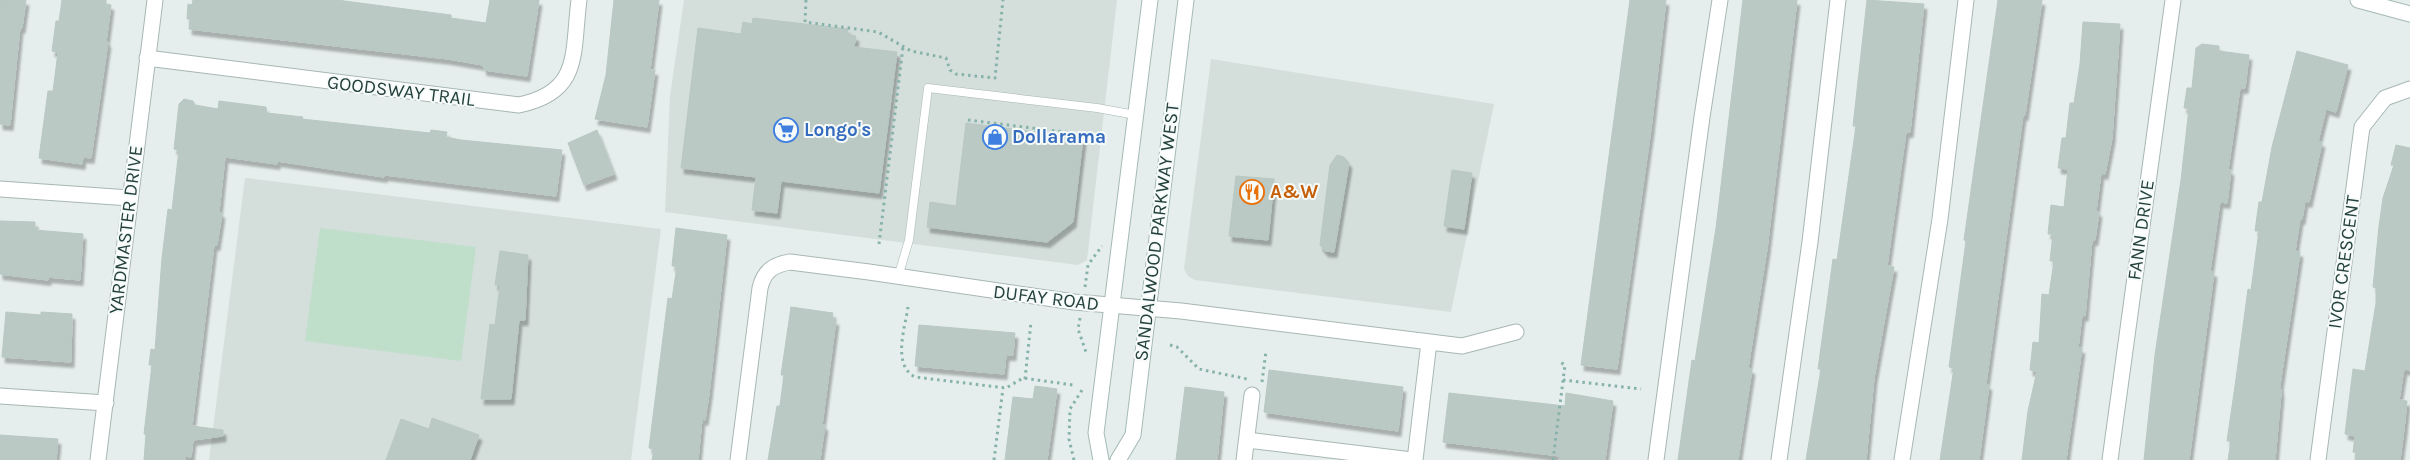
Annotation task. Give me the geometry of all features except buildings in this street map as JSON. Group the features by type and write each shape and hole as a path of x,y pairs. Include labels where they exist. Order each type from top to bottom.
{"street":[{"name":"YARDMASTER DRIVE","path":"98,460 154,0"},
{"name":"GOODSWAY TRAIL","path":"147,58 519,106 539,101 557,91 570,75 579,0"},
{"name":"SANDALWOOD PARKWAY WEST","path":"1101,460 1096,433 1150,0"},
{"name":"SANDALWOOD PARKWAY WEST","path":"1118,460 1133,435 1186,0"},
{"path":"1656,460 1702,117 1720,0"},
{"path":"1779,460 1810,242 1838,0"},
{"path":"1902,460 1940,219 1966,0"},
{"name":"FANN DRIVE","path":"2110,460 2173,0"},
{"path":"2358,0 2410,14"},
{"name":"IVOR CRESCENT","path":"2318,460 2362,127 2385,98 2410,88"},
{"path":"0,189 130,198"},
{"name":"DUFAY ROAD","path":"738,460 760,288 763,277 768,270 778,264 790,262 974,289 1462,346 1516,332"},
{"path":"1247,440 1413,460 1429,342"},
{"path":"1244,460 1252,395"},
{"path":"0,396 106,402"}],"lane":[{"path":"898,277 909,240 928,88 1097,108 1136,115"}],"path":[{"path":"806,0 805,22 878,32 911,51 946,58 950,70 956,74 995,78 1003,0"},
{"path":"879,244 903,47"},
{"path":"968,120 1104,137"},
{"path":"908,307 902,365 915,377 1003,388 1025,379 1073,385"},
{"path":"1025,379 1031,322"},
{"path":"1078,329 1087,352 1088,362"},
{"path":"1170,345 1177,348 1199,369 1262,382 1266,351"},
{"path":"1553,460 1565,365 1560,362"},
{"path":"1563,380 1641,390"},
{"path":"1074,460 1069,440 1070,409 1088,381"},
{"path":"994,460 1003,388"}],"shaded area":[{"path":"684,0 1117,0 1087,260 1078,265 665,212 670,96"},
{"path":"1211,59 1494,104 1451,312 1195,280 1188,276 1184,269"},
{"path":"245,178 661,229 631,460 209,460"}],"green space":[{"path":"320,228 476,247 461,361 305,341"}],"place":[{"name":"Longo's","path":"786,130"},
{"name":"Dollarama","path":"995,137"},
{"name":"A&W","path":"1252,192"}]}
